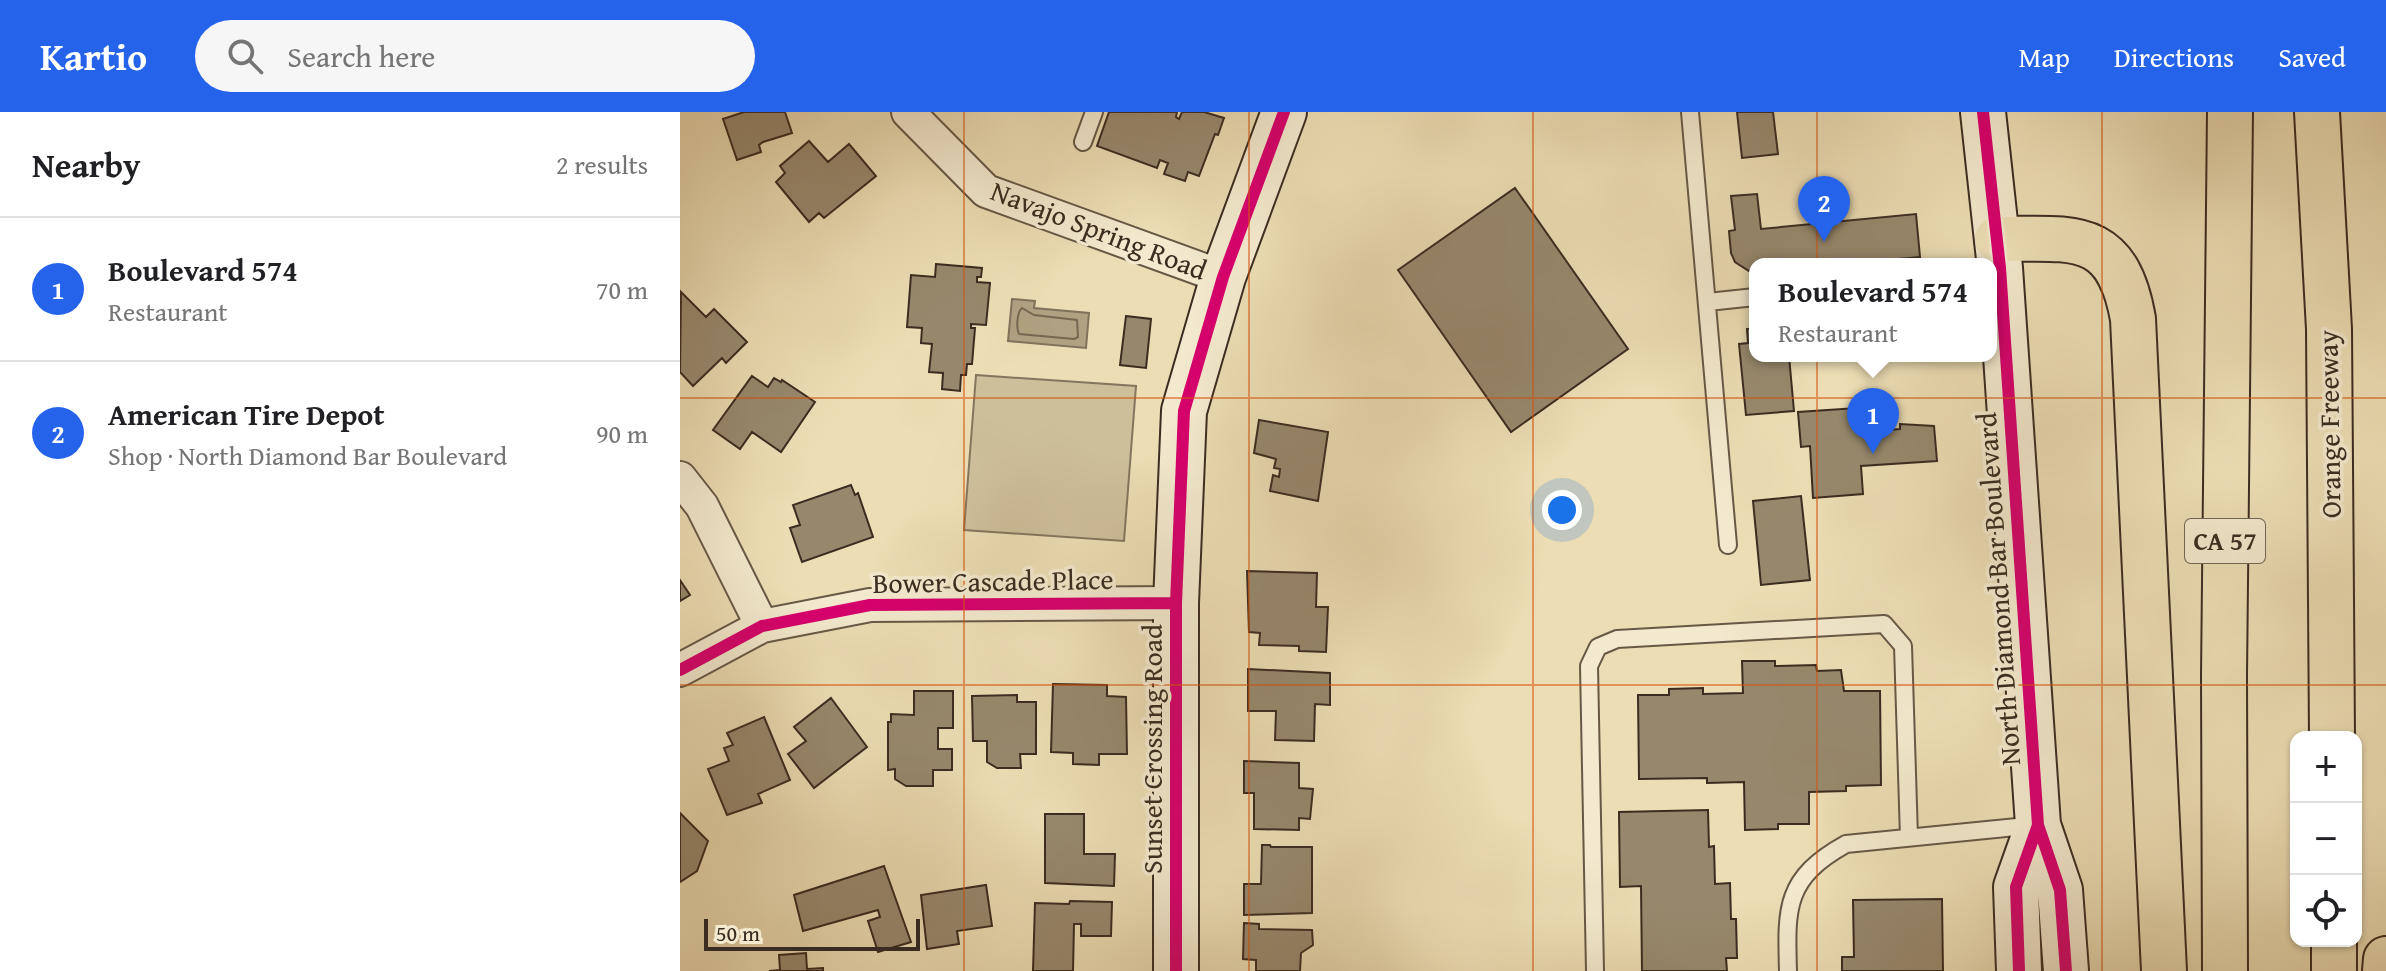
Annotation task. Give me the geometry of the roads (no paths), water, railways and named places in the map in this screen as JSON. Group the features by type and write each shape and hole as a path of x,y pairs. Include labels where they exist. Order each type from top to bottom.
{"highway":[{"name":"CA 57","path":"2225,971 2224,676 2230,112"},
{"name":"Orange Freeway","path":"2317,112 2329,329 2332,731"},
{"path":"1997,259 2066,239 2090,244 2112,262 2126,286 2130,302 2135,350 2164,971"},
{"path":"2334,947 2334,971"},
{"path":"2385,971 2386,959"}],"main road":[{"name":"Sunset Crossing Road","path":"1176,971 1176,603 1184,411 1223,277 1284,112"},
{"name":"North Diamond Bar Boulevard","path":"1983,112 1996,258"},
{"name":"North Diamond Bar Boulevard","path":"1997,272 2038,825 2060,890 2066,971"},
{"name":"North Diamond Bar Boulevard","path":"2019,971 2016,887 2038,825"}],"street":[{"name":"Navajo Spring Road","path":"908,112 986,191 1223,277"},
{"path":"680,478 702,506 762,626"},
{"name":"Bower Cascade Place","path":"680,670 762,626 870,605 1176,603"}],"lane":[{"path":"1083,142 1094,112"},
{"path":"1690,112 1728,545"},
{"path":"1708,302 1749,298"},
{"path":"1595,971 1589,666 1598,647 1617,639 1884,624 1903,646 1909,837"},
{"path":"1788,971 1788,907 1795,888 1828,854 1846,844 2038,825"}],"water":[{"path":"1012,299 1035,301 1034,308 1089,313 1086,348 1008,341"}],"place":[{"name":"American Tire Depot","path":"1824,242"},
{"name":"Boulevard 574","path":"1873,454"}]}
